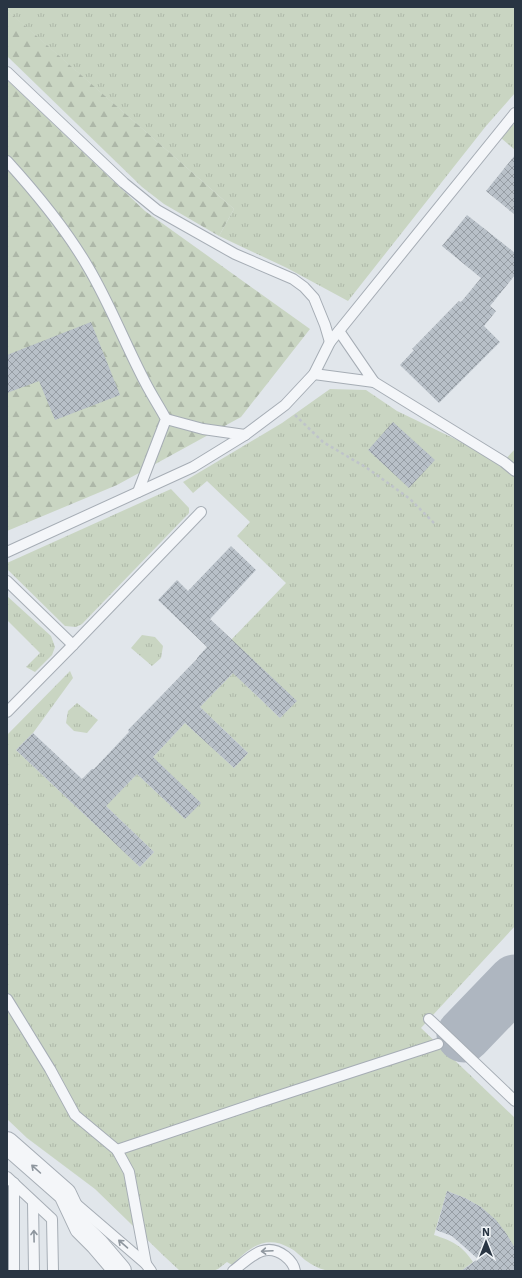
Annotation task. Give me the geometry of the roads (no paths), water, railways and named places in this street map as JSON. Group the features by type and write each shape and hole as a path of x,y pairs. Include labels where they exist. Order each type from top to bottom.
{"street":[{"path":"7,1143 65,1194 81,1228 120,1271"}],"lane":[{"path":"7,72 124,183 157,210 235,254 293,279 304,287 314,298 330,342"},
{"path":"7,552 194,466 245,435 285,405 314,374 330,342 515,113"},
{"path":"7,161 28,184 66,233 88,266 145,382 166,418 203,429 245,435"},
{"path":"339,331 374,382 504,462 515,471"},
{"path":"314,374 374,382"},
{"path":"138,492 166,418"},
{"path":"7,712 74,645 201,512"},
{"path":"7,581 74,645"},
{"path":"7,999 76,1115 117,1150 129,1172 149,1268"},
{"path":"430,1019 515,1101"},
{"path":"117,1150 438,1044"},
{"path":"10,1180 52,1219 53,1271"},
{"path":"10,1180 14,1271"},
{"path":"65,1194 149,1268"},
{"path":"33,1202 34,1271"},
{"path":"233,1271 252,1255 267,1249 276,1250 291,1260 295,1271"},
{"path":"7,1265 14,1271"}]}
